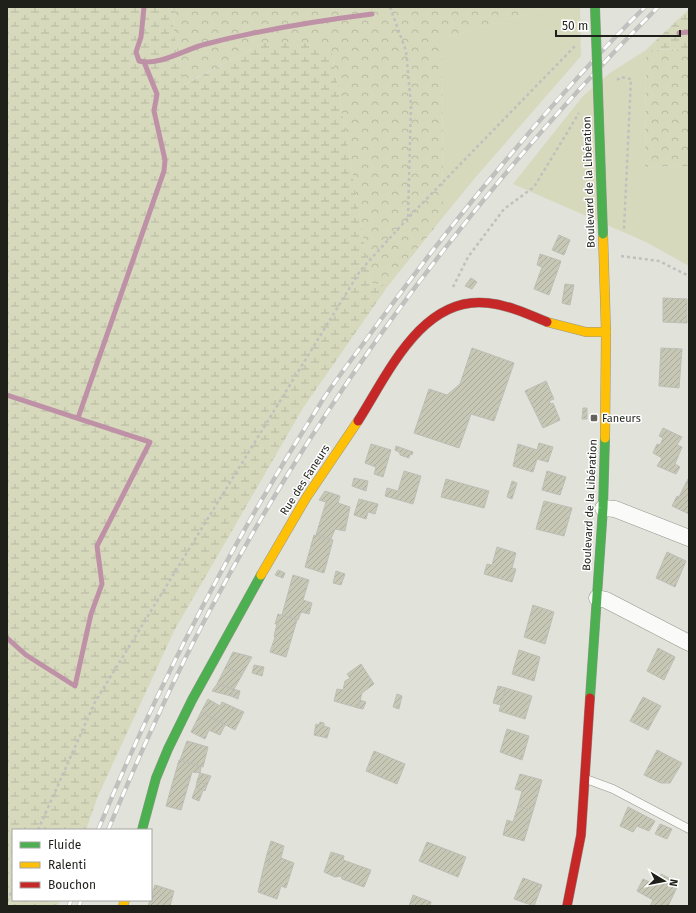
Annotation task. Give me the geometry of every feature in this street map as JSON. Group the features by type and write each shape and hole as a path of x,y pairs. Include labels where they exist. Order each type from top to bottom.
{"street":[{"name":"Boulevard de la Libération","path":"568,906 581,835 603,508 605,451 606,332 596,7"},
{"name":"Rue des Faneurs","path":"142,829 155,781 167,750 244,606 298,511 398,358 425,325 437,314 450,308 465,304 486,302 506,306 564,327 595,334 606,332"},
{"path":"603,508 615,509 689,538"},
{"path":"597,598 606,600 689,643"}],"lane":[{"path":"585,779 613,789 689,829"}],"path":[{"path":"390,7 406,51 411,104 411,157 408,218"},
{"path":"38,829 95,702 360,271 408,218 583,38"},
{"path":"615,81 621,77 631,79 623,234"},
{"path":"450,308 449,294 468,258 504,209 534,187 581,110"},
{"path":"603,253 659,261 689,276"},
{"path":"7,901 12,890"}],"green space":[{"path":"7,7 175,7 173,28 184,85 263,43 302,42 332,53 371,283 388,286 303,408 174,631 98,796 86,829 12,829 12,901 60,901 58,906 7,906"},
{"path":"175,7 550,7 442,39 443,217 388,286 371,283 332,53 263,43 183,85 173,28"},
{"path":"550,7 580,7 581,56 443,217 442,39"},
{"path":"689,9 689,49 646,50"},
{"path":"689,49 689,166 645,167 646,50"},
{"path":"646,50 645,167 689,166 689,266 646,242 513,184 583,96 610,73"}],"building":[{"path":"559,235 570,240 564,255 552,250"},
{"path":"540,254 561,261 549,295 534,289 542,267 537,265"},
{"path":"471,278 477,282 472,289 465,286"},
{"path":"565,284 574,285 570,305 562,303"},
{"path":"663,298 687,299 687,323 663,322"},
{"path":"472,348 514,363 494,421 471,414 459,448 414,433 429,389 447,395 460,384"},
{"path":"661,348 682,349 679,388 659,386"},
{"path":"546,381 554,399 549,401 551,404 553,403 560,420 543,428 525,391"},
{"path":"583,408 587,408 587,419 582,419"},
{"path":"663,428 682,437 677,445 682,447 675,464 680,467 676,474 657,466 662,458 653,453 657,444 660,445 663,438 659,436"},
{"path":"539,443 553,447 548,462 537,459 533,472 513,466 518,444 537,450"},
{"path":"371,444 391,450 383,477 374,474 376,467 365,463"},
{"path":"396,446 413,452 412,455 410,454 409,458 400,455 400,453 395,450"},
{"path":"404,471 421,476 413,504 385,496 387,488 398,491"},
{"path":"547,471 566,477 560,495 542,490"},
{"path":"354,478 368,481 366,491 352,486"},
{"path":"446,479 489,491 484,508 441,497"},
{"path":"688,479 689,514 672,506 677,496 679,497"},
{"path":"512,481 517,483 512,499 507,497"},
{"path":"325,491 340,496 338,503 350,507 345,531 335,529 331,539 316,535 326,502 319,500"},
{"path":"359,499 378,504 375,514 368,512 366,519 354,515"},
{"path":"544,501 572,508 564,536 536,529"},
{"path":"314,535 333,540 324,573 305,567"},
{"path":"497,547 516,553 512,568 516,569 512,582 484,574 487,564 492,565"},
{"path":"667,552 686,561 675,587 656,578"},
{"path":"278,570 285,573 283,578 275,575"},
{"path":"336,571 345,574 341,585 333,583"},
{"path":"293,575 309,580 303,600 312,603 309,614 301,612 298,620 282,615"},
{"path":"533,605 554,612 545,644 524,637"},
{"path":"278,614 297,620 286,657 270,652 275,637 277,624 275,624"},
{"path":"658,648 675,657 664,680 647,671"},
{"path":"519,650 540,657 534,681 512,674"},
{"path":"233,652 252,657 242,675 226,666"},
{"path":"361,664 374,684 362,693 358,708 334,701 337,689 343,690 345,681 350,678 347,674"},
{"path":"254,665 264,667 262,676 252,673"},
{"path":"226,666 242,675 234,689 217,684"},
{"path":"217,684 233,689 231,696 212,691"},
{"path":"498,686 506,688 501,705 493,703"},
{"path":"506,688 532,696 525,719 499,711"},
{"path":"233,689 240,691 238,699 231,696"},
{"path":"397,694 402,696 399,709 393,707"},
{"path":"643,697 661,706 648,730 630,721"},
{"path":"208,699 220,706 222,702 244,712 235,730 201,712"},
{"path":"360,700 366,702 363,709 358,708"},
{"path":"201,712 225,725 220,735 209,730 205,739 191,732"},
{"path":"320,722 324,723 324,726 330,728 327,738 314,735 316,724 319,725"},
{"path":"507,729 529,736 522,760 500,752"},
{"path":"187,741 208,747 203,767 180,760"},
{"path":"657,750 682,763 670,783 661,783 644,775"},
{"path":"374,751 405,764 397,784 366,771"},
{"path":"179,760 201,767 200,773 192,772 181,810 166,806"},
{"path":"200,773 211,776 207,785 197,781"},
{"path":"520,774 542,780 533,811 518,806 522,791 515,789"},
{"path":"197,781 207,785 205,791 196,787"},
{"path":"196,787 203,790 199,801 192,798"},
{"path":"518,806 533,811 524,841 503,835 507,820 513,822"},
{"path":"628,807 655,821 649,831 637,826 633,832 620,826"},
{"path":"660,824 672,829 667,839 655,834"},
{"path":"271,841 284,846 281,858 294,863 286,888 281,886 277,899 258,892 263,870 267,868 271,855 267,854"},
{"path":"427,842 466,857 458,877 419,861"},
{"path":"331,852 344,856 343,860 371,870 364,887 342,879 341,876 335,877 324,872"},
{"path":"267,854 271,855 267,868 263,870"},
{"path":"661,874 679,883 668,906 650,906 653,900 637,891 643,879 656,885"},
{"path":"523,878 542,885 534,906 514,899"},
{"path":"155,885 174,891 170,906 148,906 150,901 152,901 152,894"},
{"path":"413,895 431,902 430,906 409,906"}],"waterway":[{"path":"144,7 141,37 136,52 139,61 147,62 164,59 198,46 247,34 372,14"},
{"path":"679,33 689,32"},
{"path":"78,418 164,171 165,160 154,111 157,94 144,62"},
{"path":"7,395 150,442 97,546 102,584 91,614 75,686 26,655 7,638"}],"railway":[{"path":"98,829 147,719 201,610 259,504 327,394 410,281 474,198 566,91 645,7"},
{"path":"108,829 156,720 209,612 255,529 304,449 356,370 411,293 469,218 529,146 592,75 658,7"},
{"path":"69,906 71,901"},
{"path":"79,906 81,901"}],"traffic: fast":[{"path":"595,7 603,234"},
{"path":"590,698 603,508 605,438"},
{"path":"142,829 156,778 168,749 192,700 261,575"}],"traffic: slow":[{"path":"603,234 606,332 605,438"},
{"path":"547,322 586,332 606,332"},
{"path":"261,575 306,498 358,421"},
{"path":"123,906 125,901"}],"traffic: jam":[{"path":"358,421 395,361 410,341 426,324 444,311 465,304 488,303 510,308 547,322"},
{"path":"567,906 581,835 590,698"}],"place":[{"name":"Faneurs","path":"594,418"}]}
